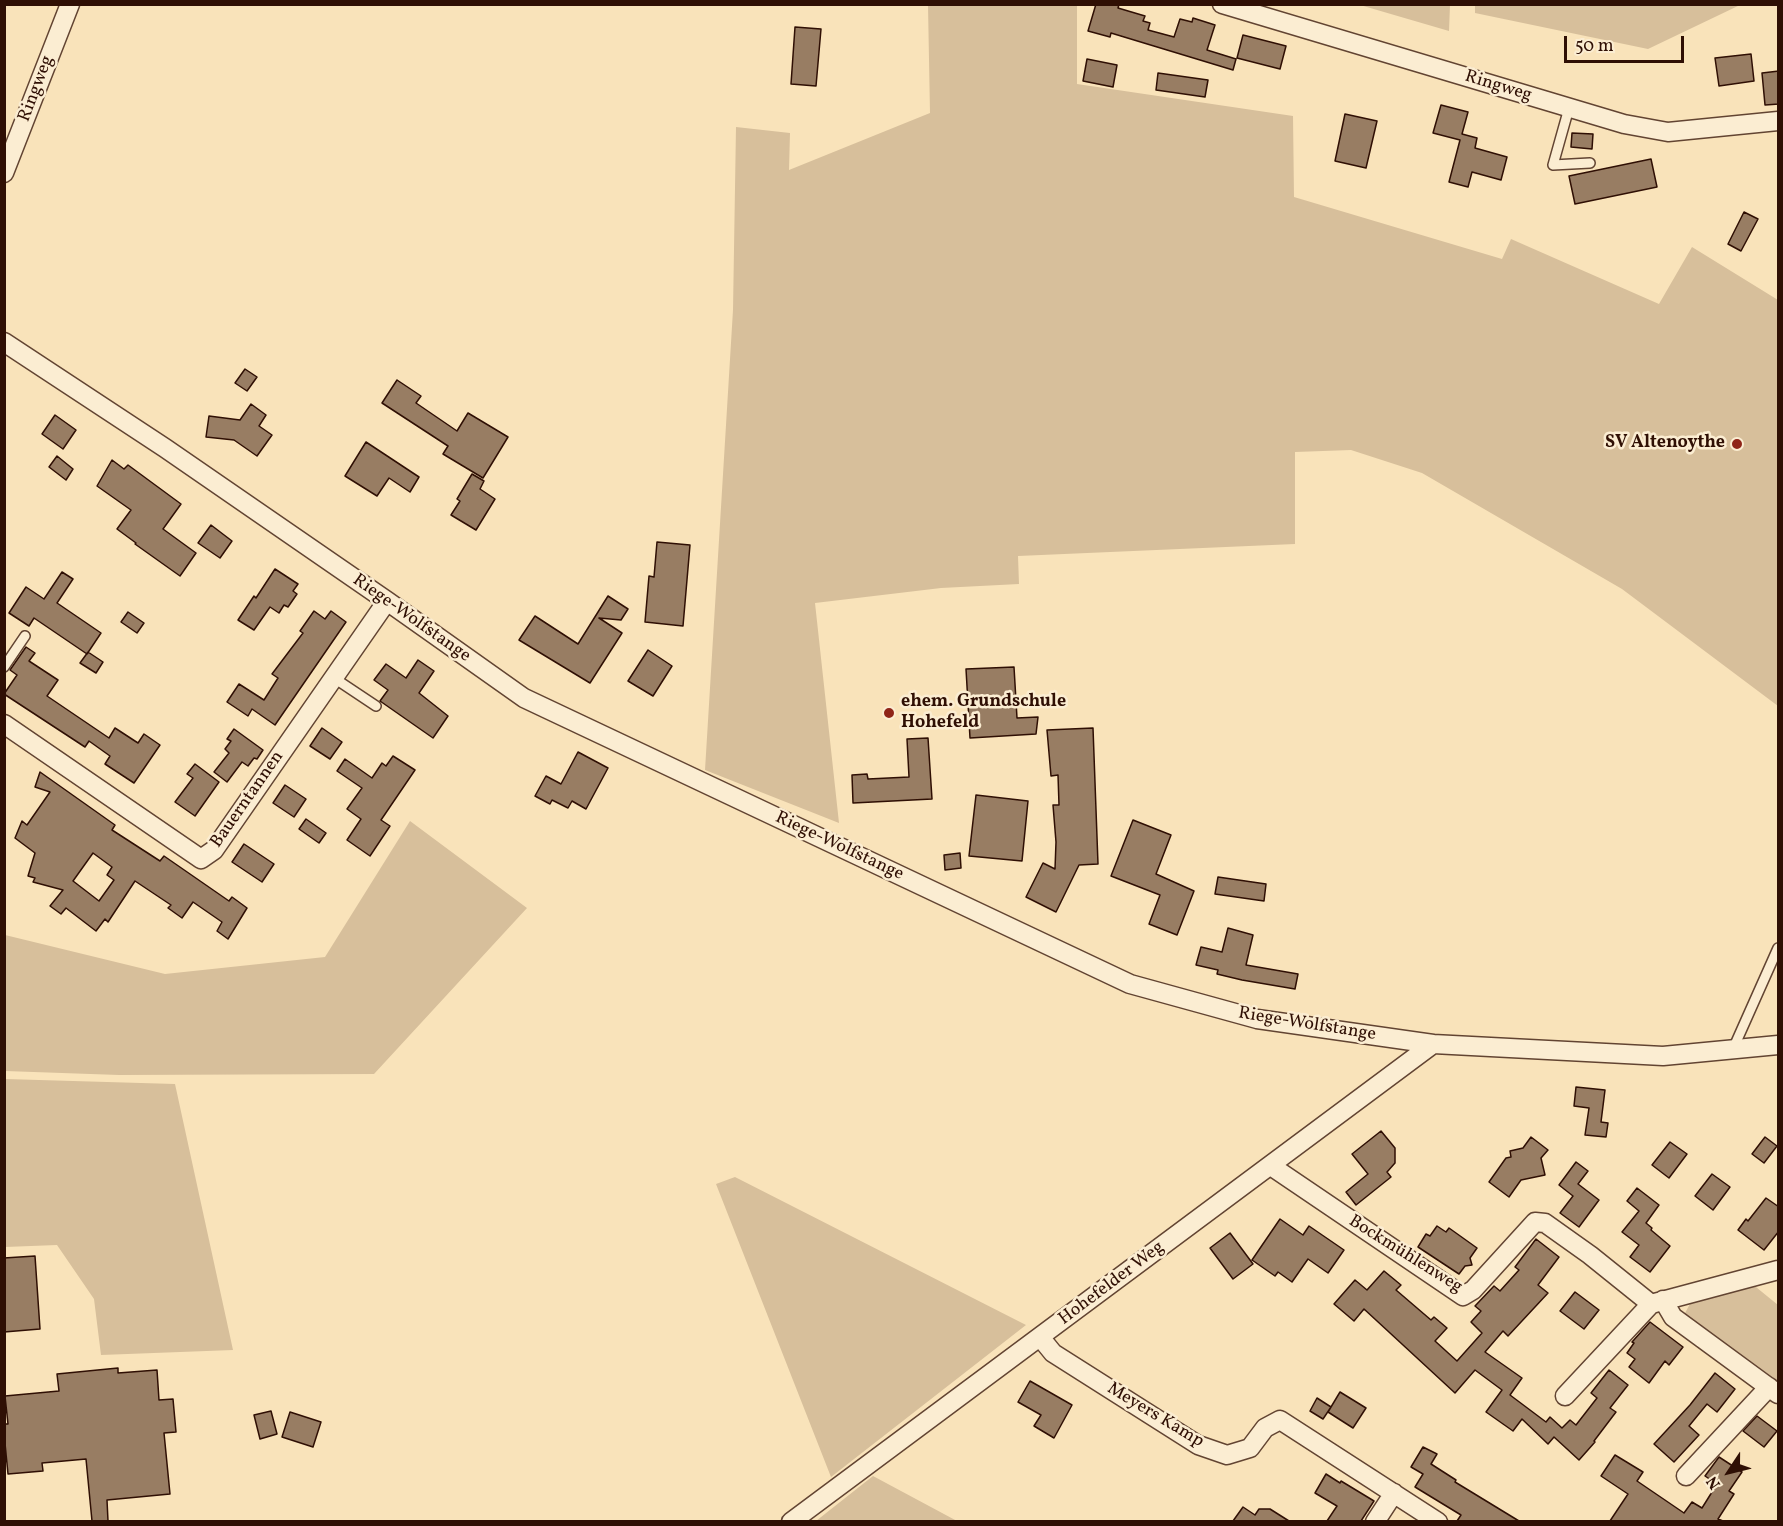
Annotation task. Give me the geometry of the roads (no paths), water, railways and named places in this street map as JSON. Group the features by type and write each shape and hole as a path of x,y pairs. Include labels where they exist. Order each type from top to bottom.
{"street":[{"name":"Ringweg","path":"4,173 70,4"},
{"name":"Ringweg","path":"1222,4 1624,124 1668,132 1779,121"},
{"name":"Riege-Wolfstange","path":"4,342 165,448 524,698 1130,984 1257,1019 1433,1044 1662,1056 1779,1045"},
{"name":"Bauerntannen","path":"4,724 201,859 214,850 387,601"},
{"name":"Hohefelder Weg","path":"791,1521 1433,1044"},
{"name":"Bockmühlenweg","path":"1271,1166 1463,1296 1473,1290 1535,1222 1545,1223 1657,1302"},
{"path":"1565,1396 1657,1302 1779,1269"},
{"path":"1657,1302 1673,1317 1774,1390 1686,1476"},
{"name":"Meyers Kamp","path":"1040,1337 1053,1353 1198,1445 1227,1455 1239,1452 1250,1448 1265,1428 1280,1420 1438,1521"},
{"path":"1375,1521 1394,1493"}],"lane":[{"path":"1569,108 1553,165 1590,163"},
{"path":"4,667 25,636"},
{"path":"334,678 376,706"},
{"path":"1733,1049 1779,948"}],"place":[{"name":"SV Altenoythe","path":"1737,444"},
{"name":"ehem. Grundschule Hohefeld","path":"889,713"}]}
